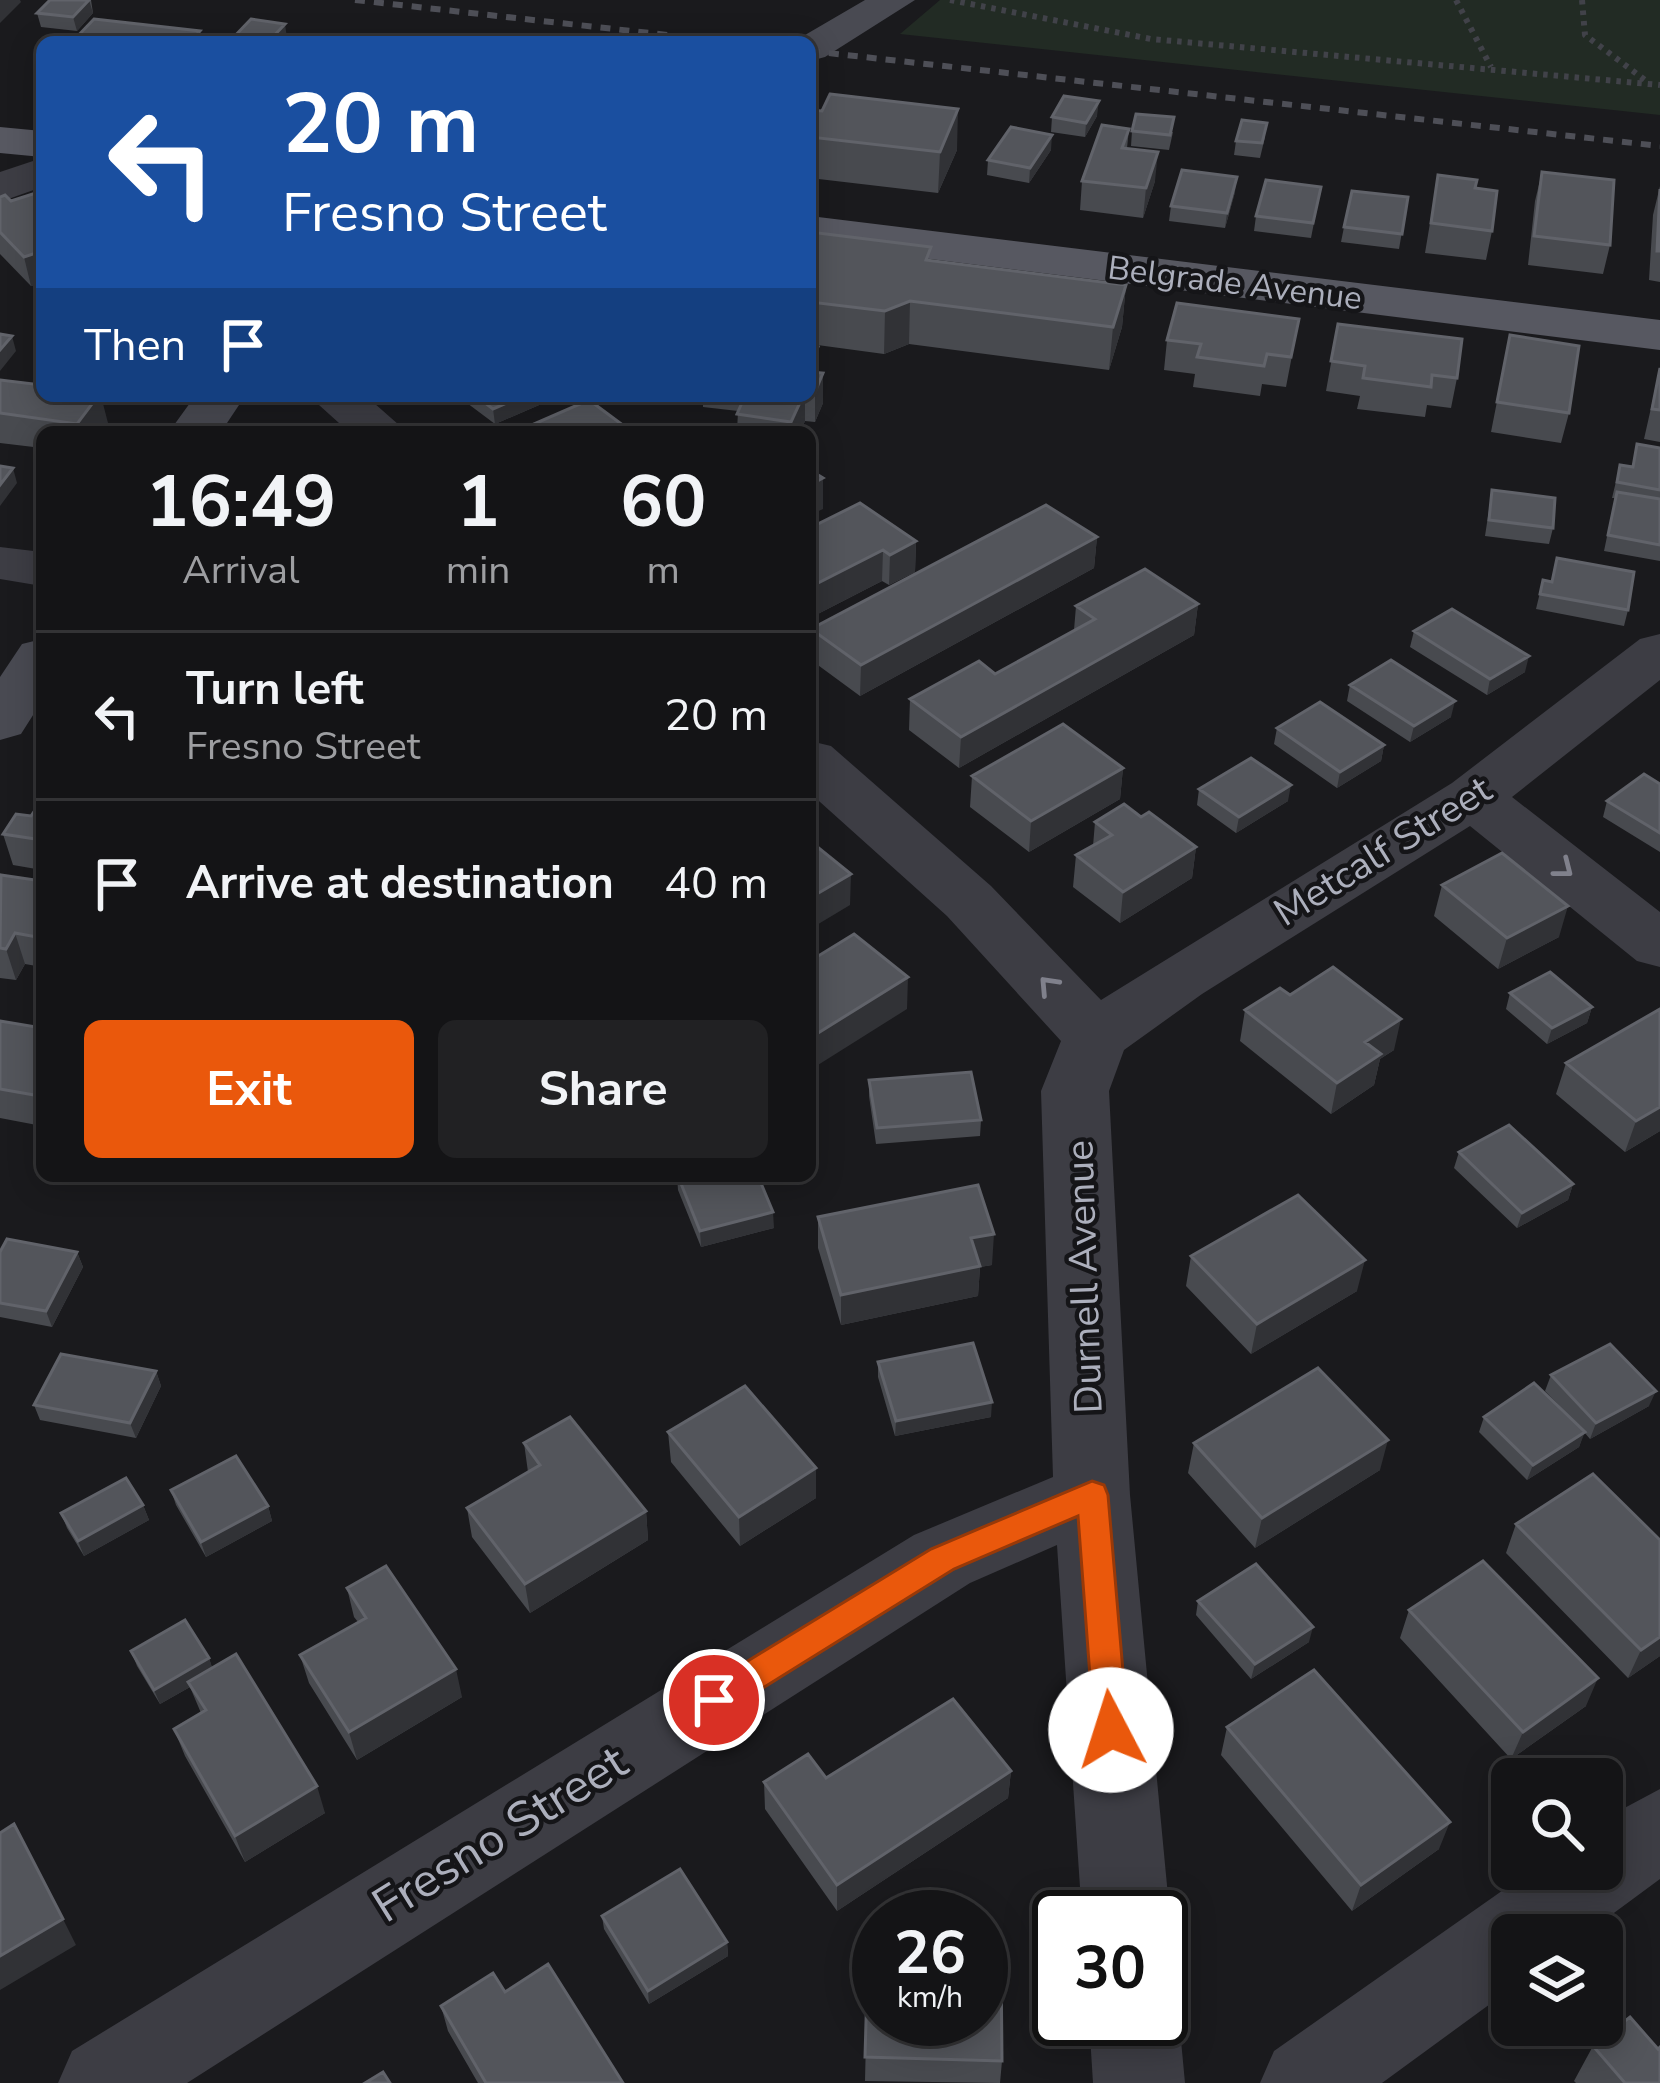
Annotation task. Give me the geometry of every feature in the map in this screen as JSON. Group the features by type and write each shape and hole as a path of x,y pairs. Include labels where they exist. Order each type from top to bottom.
{"main road":[{"path":"0,140 36,143"},
{"name":"Belgrade Avenue","path":"816,231 1660,335"}],"street":[{"path":"816,45 895,0"},
{"path":"0,188 36,173"},
{"path":"342,402 373,426"},
{"path":"0,562 36,568"},
{"name":"Metcalf Street","path":"1096,1036 1178,978 1473,797 1660,652"},
{"path":"0,721 36,666"},
{"path":"816,765 969,901 1096,1036"},
{"path":"1473,797 1660,945"},
{"name":"Durnell Avenue","path":"1096,1036 1075,1091 1092,1495 1124,1890"},
{"name":"Fresno Street","path":"104,2083 942,1559 1092,1495"},
{"path":"1306,2083 1660,1828"},
{"path":"1136,2046 1139,2083"}],"path":[{"path":"950,0 1151,39 1660,85"},
{"path":"1456,0 1491,67"},
{"path":"1582,0 1585,34 1650,84"}],"shaded area":[{"path":"940,0 1660,0 1660,115 900,34"}],"building":[{"path":"50,0 89,0 73,17 37,13"},
{"path":"94,19 200,31 195,36 78,36"},
{"path":"251,19 285,24 274,36 235,36"},
{"path":"830,94 958,109 940,152 816,138 816,110 822,111"},
{"path":"1064,96 1099,101 1086,123 1052,117"},
{"path":"1136,114 1174,117 1170,135 1132,131"},
{"path":"1242,120 1267,123 1262,143 1236,141"},
{"path":"1102,125 1129,129 1122,148 1158,152 1146,188 1082,181"},
{"path":"1011,127 1052,135 1030,168 988,160"},
{"path":"1182,170 1237,177 1227,213 1171,206"},
{"path":"1542,172 1614,180 1610,245 1534,236"},
{"path":"1438,175 1477,180 1475,188 1497,191 1492,231 1431,223"},
{"path":"1266,180 1321,187 1313,223 1256,216"},
{"path":"1660,189 1660,251 1657,251"},
{"path":"1352,191 1408,197 1402,234 1344,227"},
{"path":"36,193 36,253 24,257 0,232 0,197 11,201"},
{"path":"816,233 931,247 926,260 1126,285 1113,327 910,301 885,311 816,303"},
{"path":"1177,303 1299,319 1291,357 1267,354 1264,366 1197,357 1201,344 1167,340"},
{"path":"1338,324 1462,339 1457,378 1432,375 1431,387 1363,378 1365,366 1331,361"},
{"path":"0,334 12,336 0,350"},
{"path":"1510,335 1579,346 1569,413 1497,402"},
{"path":"1660,368 1660,410 1652,409"},
{"path":"0,380 36,384 36,402 94,402 77,424 0,413"},
{"path":"584,402 592,402 620,423 614,426 529,426"},
{"path":"742,402 800,402 791,422 737,414"},
{"path":"1637,444 1660,448 1660,490 1617,482 1620,465 1633,467"},
{"path":"0,466 13,468 0,485"},
{"path":"1492,490 1555,498 1553,528 1489,520"},
{"path":"1617,492 1660,499 1660,545 1608,535"},
{"path":"860,503 916,541 890,555 883,550 816,584 816,525"},
{"path":"1046,505 1097,537 861,665 816,633 816,626"},
{"path":"1557,558 1634,572 1628,610 1540,594 1543,580 1552,582"},
{"path":"1145,569 1198,604 961,737 910,699 979,661 995,674 1095,619 1076,606"},
{"path":"1452,609 1529,656 1490,679 1414,631"},
{"path":"1391,660 1455,701 1414,726 1350,685"},
{"path":"1320,702 1384,745 1340,772 1277,728"},
{"path":"1063,724 1123,768 1031,821 972,776"},
{"path":"1251,758 1291,785 1239,817 1199,789"},
{"path":"1644,774 1660,784 1660,833 1607,801"},
{"path":"1124,804 1141,817 1149,812 1196,847 1123,892 1076,855 1112,835 1095,822"},
{"path":"36,809 36,839 3,834 16,814 31,816"},
{"path":"816,846 851,874 816,894"},
{"path":"1502,853 1568,906 1507,938 1442,885"},
{"path":"1,875 36,880 36,937 15,933 6,949 0,948"},
{"path":"854,934 908,977 816,1034 816,957"},
{"path":"1333,967 1401,1019 1365,1042 1381,1054 1337,1083 1245,1010 1280,988 1290,995"},
{"path":"1550,972 1592,1007 1552,1028 1510,993"},
{"path":"1660,1009 1660,1107 1636,1121 1566,1063"},
{"path":"0,1021 36,1027 36,1095 0,1089"},
{"path":"971,1072 981,1120 877,1128 869,1080"},
{"path":"1509,1125 1573,1184 1522,1213 1459,1152"},
{"path":"680,1182 760,1182 773,1212 700,1231"},
{"path":"978,1185 994,1234 971,1238 980,1266 841,1295 818,1217"},
{"path":"1298,1195 1365,1260 1257,1324 1191,1256"},
{"path":"7,1239 77,1252 46,1311 0,1303 0,1252"},
{"path":"973,1343 992,1402 896,1421 878,1362"},
{"path":"1610,1344 1656,1391 1596,1423 1551,1375"},
{"path":"61,1354 156,1371 130,1423 34,1405"},
{"path":"1318,1368 1388,1440 1262,1518 1194,1443"},
{"path":"1534,1383 1585,1432 1533,1465 1484,1417"},
{"path":"745,1386 816,1468 739,1517 668,1432"},
{"path":"570,1417 646,1511 525,1584 467,1508 540,1465 524,1443"},
{"path":"236,1456 268,1506 201,1542 171,1490"},
{"path":"1593,1474 1660,1540 1660,1637 1641,1650 1516,1524"},
{"path":"126,1478 143,1505 78,1541 61,1513"},
{"path":"1483,1561 1598,1678 1523,1732 1409,1610"},
{"path":"1256,1564 1313,1627 1255,1664 1198,1601"},
{"path":"386,1566 456,1669 349,1732 300,1655 366,1618 347,1588"},
{"path":"185,1620 209,1658 154,1690 131,1651"},
{"path":"236,1654 317,1786 235,1836 174,1729 206,1710 188,1682"},
{"path":"1314,1670 1450,1822 1361,1885 1227,1727"},
{"path":"953,1699 1011,1771 837,1885 764,1782 808,1754 826,1778"},
{"path":"14,1824 63,1919 0,1956 0,1833"},
{"path":"680,1869 727,1942 648,1991 602,1916"},
{"path":"548,1964 623,2083 486,2083 441,2006 493,1973 505,1992"},
{"path":"1630,2017 1660,2047 1660,2083 1625,2083 1593,2046 1623,2046 1623,2022"},
{"path":"865,2046 1002,2046 1002,2061 865,2057"},
{"path":"383,2072 390,2083 365,2083"}],"railway":[{"path":"355,0 676,36"},
{"path":"816,52 1660,146"}],"route":[{"path":"714,1700 942,1559 1092,1495 1111,1730"}]}
